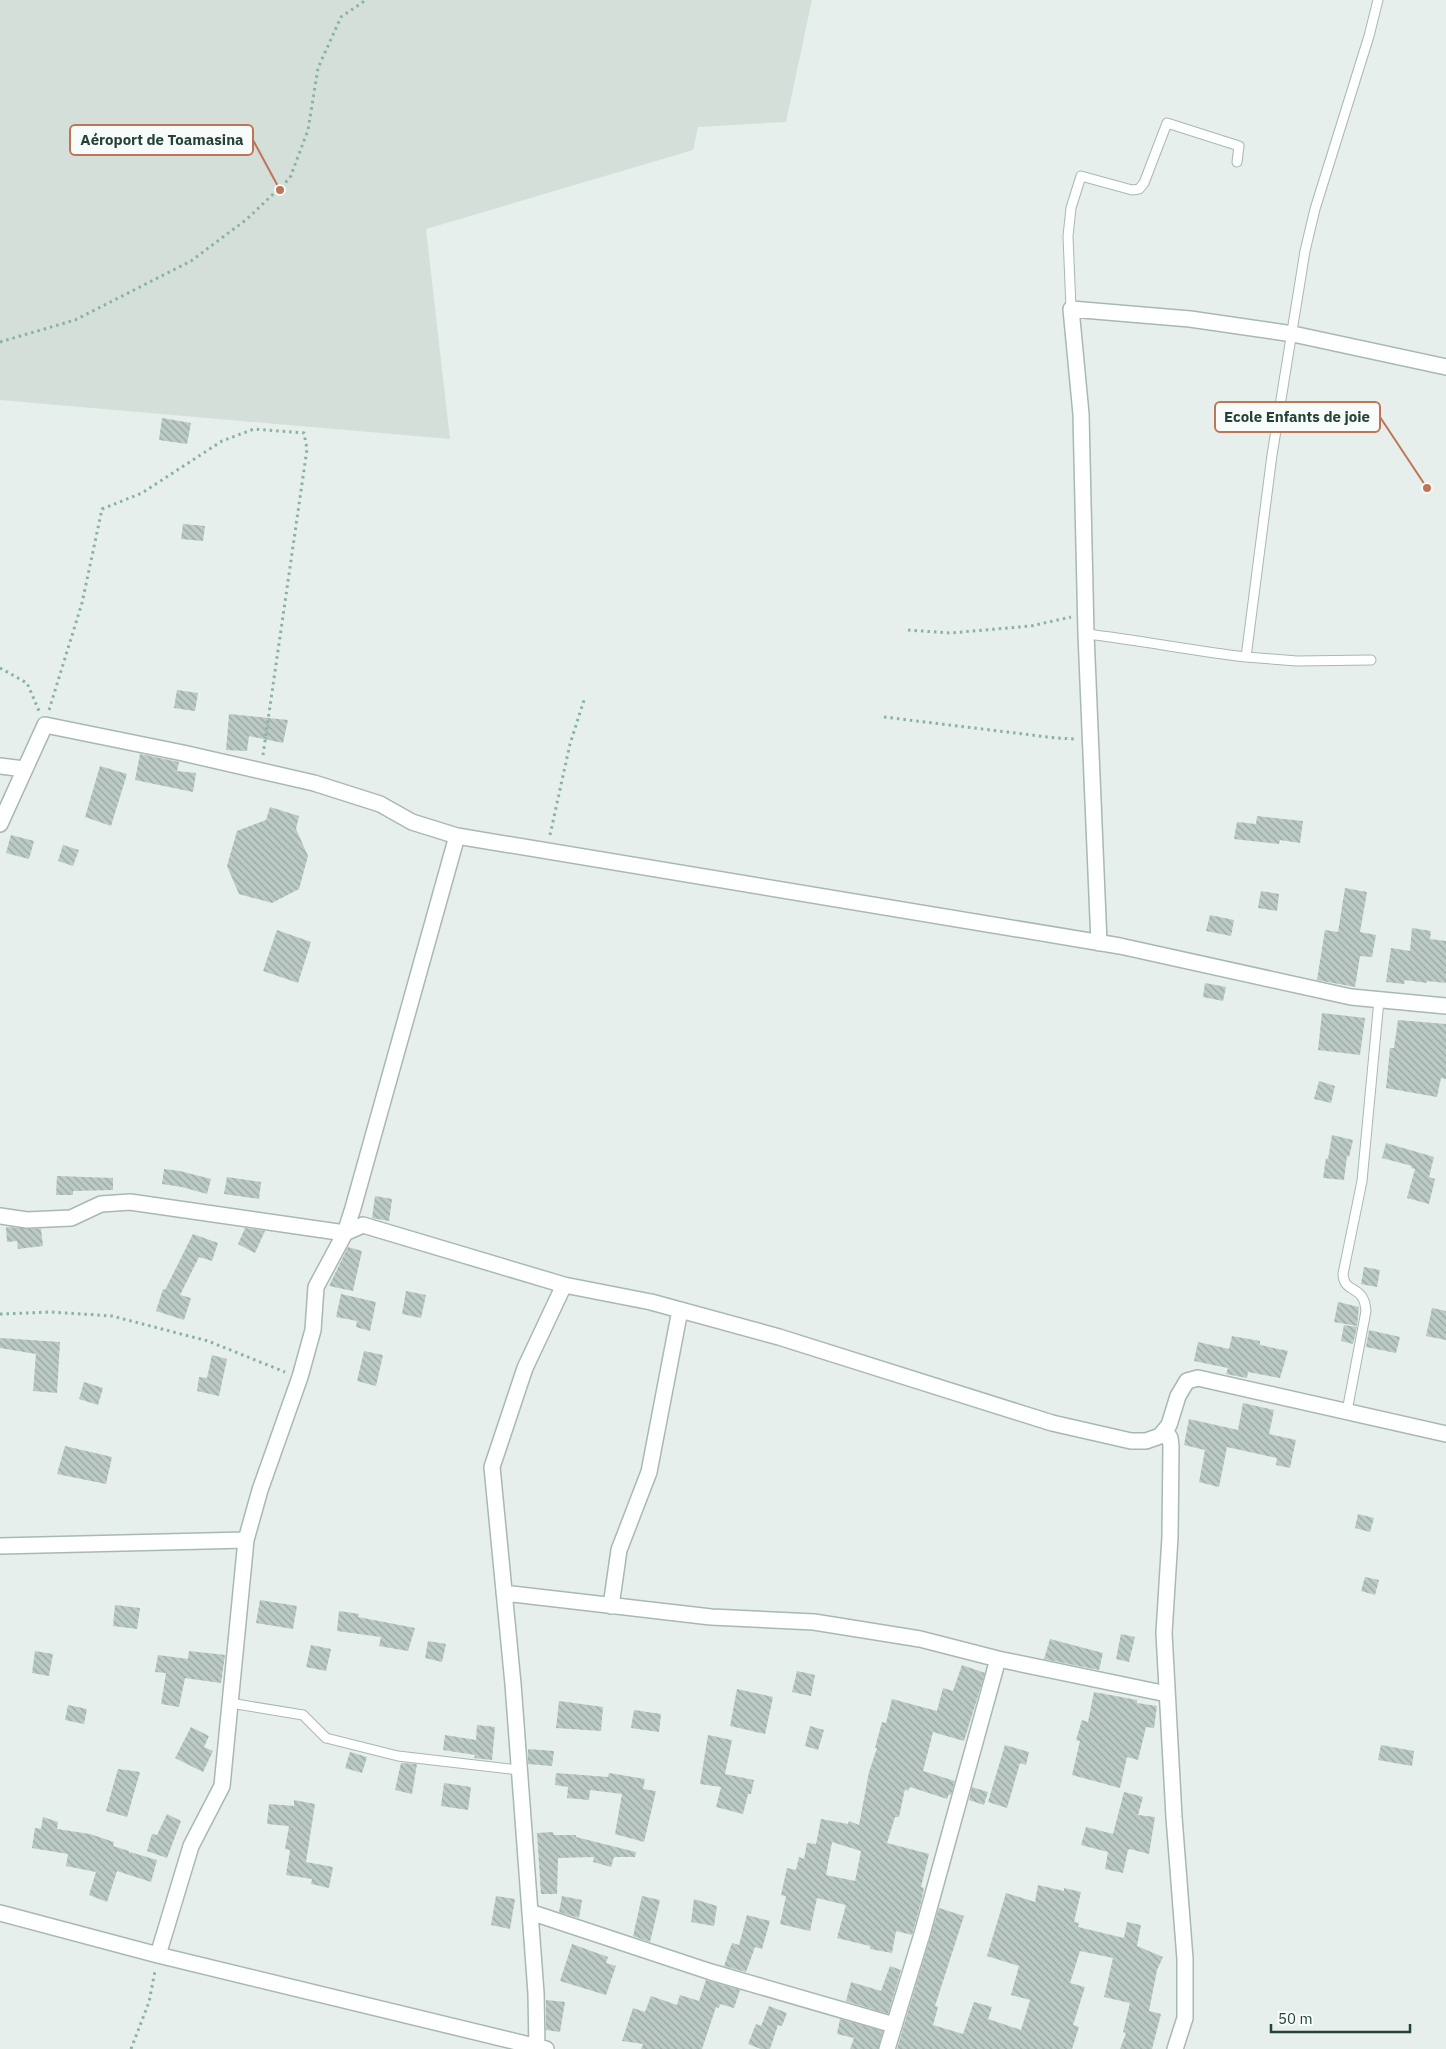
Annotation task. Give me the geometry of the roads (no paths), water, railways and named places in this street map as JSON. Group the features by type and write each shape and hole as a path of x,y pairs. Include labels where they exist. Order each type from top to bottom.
{"street":[{"path":"1099,943 1086,634 1081,414 1071,309 1190,319 1293,334 1446,367"},
{"path":"0,824 44,725 183,753 314,783 380,804 412,822 457,836 1099,943 1351,997 1446,1006"},
{"path":"0,766 24,769"},
{"path":"158,1955 191,1846 222,1786 246,1540 260,1490 300,1377 313,1330 316,1287 345,1233 457,836"},
{"path":"0,1216 27,1220 71,1218 101,1204 130,1202 345,1233 363,1226 564,1285 651,1302 779,1337 1052,1423 1131,1441 1146,1441 1160,1436 1169,1425 1178,1396 1187,1381 1198,1378 1446,1434"},
{"path":"0,1913 158,1955 541,2048 492,1467 525,1368 564,1285"},
{"path":"611,1606 619,1550 649,1472 680,1310"},
{"path":"1165,1430 1170,1438 1171,1446 1170,1537 1164,1633 1174,1817 1185,1959 1185,2018 1176,2049"},
{"path":"0,1546 246,1540"},
{"path":"504,1593 711,1617 814,1622 920,1639 998,1659 1167,1694"},
{"path":"887,2049 922,1934 998,1659"},
{"path":"530,1912 711,1972 894,2024"}],"lane":[{"path":"1246,656 1272,455 1305,251 1315,209 1369,36 1378,0"},
{"path":"1071,309 1068,236 1071,208 1081,176 1132,190 1139,189 1144,184 1167,123 1239,146 1236,162"},
{"path":"1086,634 1155,642 1198,651 1297,661 1371,660"},
{"path":"1347,1411 1366,1311 1362,1294 1348,1286 1344,1281 1343,1274 1362,1181 1379,1000"},
{"path":"230,1703 304,1715 326,1738 398,1756 519,1770"}],"place":[{"name":"Aéroport de Toamasina","path":"280,190"},
{"name":"Ecole Enfants de joie","path":"1427,488"}]}
